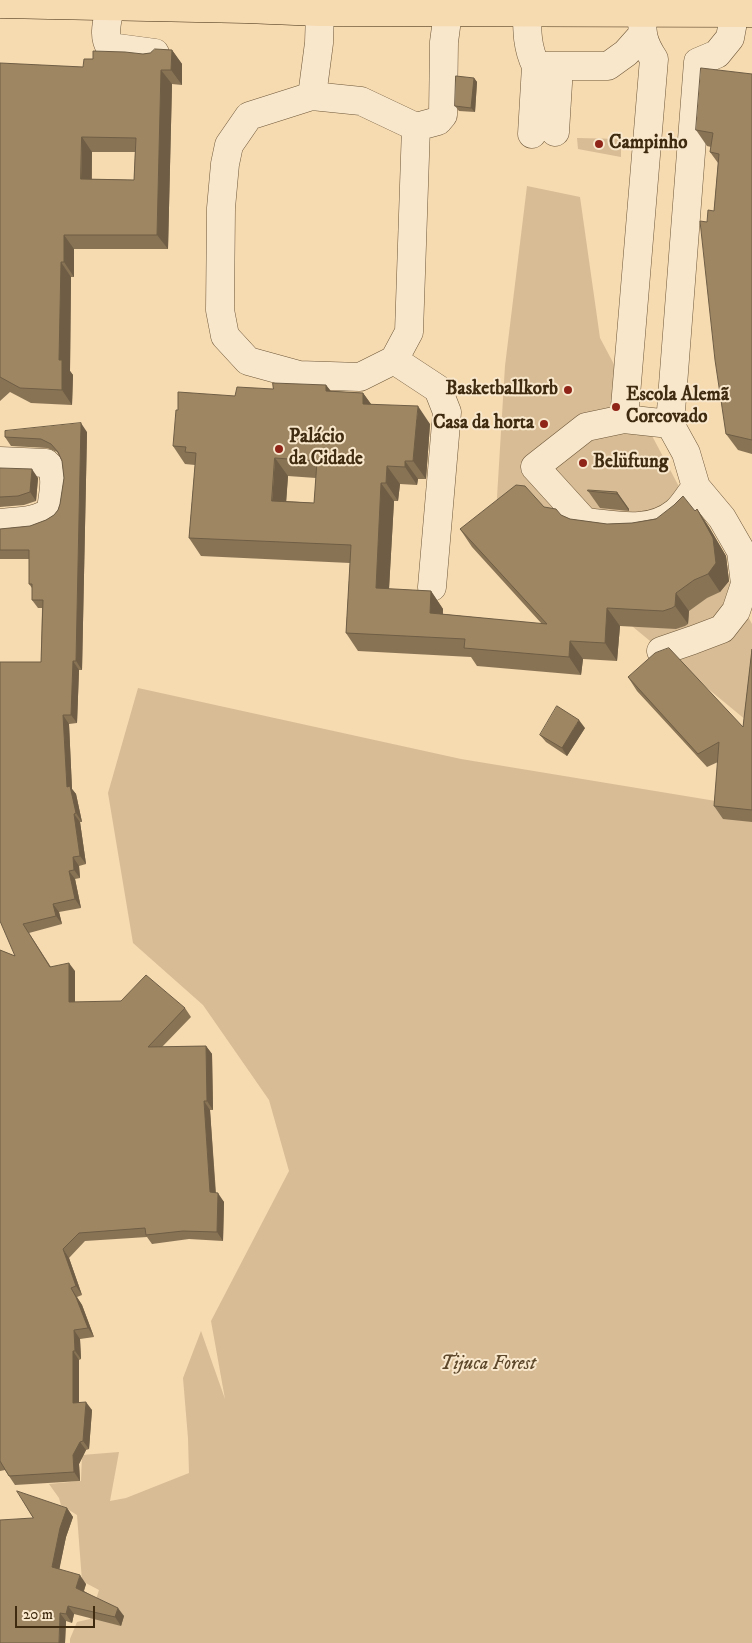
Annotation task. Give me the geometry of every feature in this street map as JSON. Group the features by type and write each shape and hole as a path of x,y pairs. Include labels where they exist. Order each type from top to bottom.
{"main road":[{"path":"0,4 110,6 246,4 320,12 448,12 527,6 649,15 741,9"}],"lane":[{"path":"110,6 106,28 107,42 110,47 155,52"},
{"path":"527,6 528,38 531,56 548,67 608,66 626,54 649,15"},
{"path":"654,59 698,62 717,54 730,38 741,9"},
{"path":"312,96 320,12"},
{"path":"416,127 409,332 394,360 360,377 299,375 248,361 225,336 220,310 221,208 229,144 249,116 312,96 361,101 416,127 438,121 443,115 444,42 448,12"},
{"path":"624,419 654,59 646,47 649,15"},
{"path":"661,651 722,628 736,611 745,584 741,552 722,518 696,487 686,453 670,424 698,62"},
{"path":"543,133 548,67"},
{"path":"394,360 438,389 447,412 432,587"},
{"path":"670,424 624,419 586,427 535,467 585,522 642,527 654,524 676,512 696,487"},
{"path":"0,461 46,463 52,468 55,477 51,511 42,517 0,523"}],"green space":[{"name":"Campinho","path":"577,138 621,139 621,157 578,149"},
{"name":"Belüftung","path":"527,186 580,197 600,338 752,624 752,725 496,514 505,366"},
{"name":"Tijuca Forest","path":"138,688 461,759 752,807 752,1643 70,1643 77,1622 90,1619 99,1590 82,1581 77,1515 61,1505 59,1498 49,1484 81,1481 82,1455 119,1452 110,1501 126,1498 189,1473 183,1378 201,1331 225,1399 211,1321 289,1171 269,1100 203,1005 133,943 108,793"}],"building":[{"path":"155,49 172,50 171,70 161,70 157,235 64,235 64,262 61,262 59,360 62,360 62,390 20,388 0,377 0,63 83,67 84,59 93,59 93,51 150,53","holes":["82,137 136,138 134,180 81,179"]},
{"path":"701,68 752,74 752,440 726,434 715,360 700,221 707,222 708,210 714,211 719,154 710,152 713,133 696,130"},
{"path":"456,76 474,78 471,108 455,106"},
{"path":"273,383 326,385 326,391 363,393 363,404 418,406 413,461 405,461 405,467 387,466 386,483 381,483 376,588 431,591 430,613 547,624 460,529 516,485 525,486 544,507 556,509 561,515 570,519 607,524 632,523 656,519 683,496 695,511 697,509 713,538 716,563 708,574 694,580 676,593 675,606 672,608 663,611 607,608 605,643 570,641 569,657 464,648 465,639 346,633 351,545 189,538 196,453 185,452 186,447 173,446 176,410 178,410 178,392 235,396 237,387 273,389","holes":["275,458 317,461 314,503 272,501"]},
{"path":"81,423 76,661 73,661 71,715 63,715 67,787 70,786 76,813 74,814 80,856 73,857 74,870 69,871 75,899 53,904 56,916 23,924 50,967 69,963 69,1002 121,1001 146,975 185,1008 148,1047 206,1046 207,1101 204,1101 210,1192 218,1193 217,1232 183,1231 146,1235 145,1228 79,1233 63,1249 76,1286 71,1288 88,1328 74,1330 75,1351 73,1351 73,1403 86,1402 83,1441 80,1442 73,1455 74,1472 9,1476 0,1461 0,950 15,956 0,921 0,662 41,662 43,600 32,600 32,584 29,584 29,550 0,550 0,529 30,526 54,515 60,504 64,478 62,461 58,452 51,444 41,439 5,437 5,431"},
{"path":"0,468 32,469 30,492 18,496 0,497"},
{"path":"588,491 617,492 617,494"},
{"path":"669,648 743,727 752,649 752,810 714,806 719,742 698,754 628,677 655,653"},
{"path":"557,706 579,720 562,748 540,735"},
{"path":"17,1491 67,1508 60,1528 52,1567 80,1575 76,1588 118,1608 115,1617 68,1606 66,1614 60,1613 59,1643 0,1643 0,1520 33,1518"}],"place":[{"name":"Campinho","path":"599,144"},
{"name":"Basketballkorb","path":"568,390"},
{"name":"Escola Alemã Corcovado","path":"616,407"},
{"name":"Casa da horta","path":"544,424"},
{"name":"Palácio da Cidade","path":"279,449"},
{"name":"Belüftung","path":"583,463"}]}
